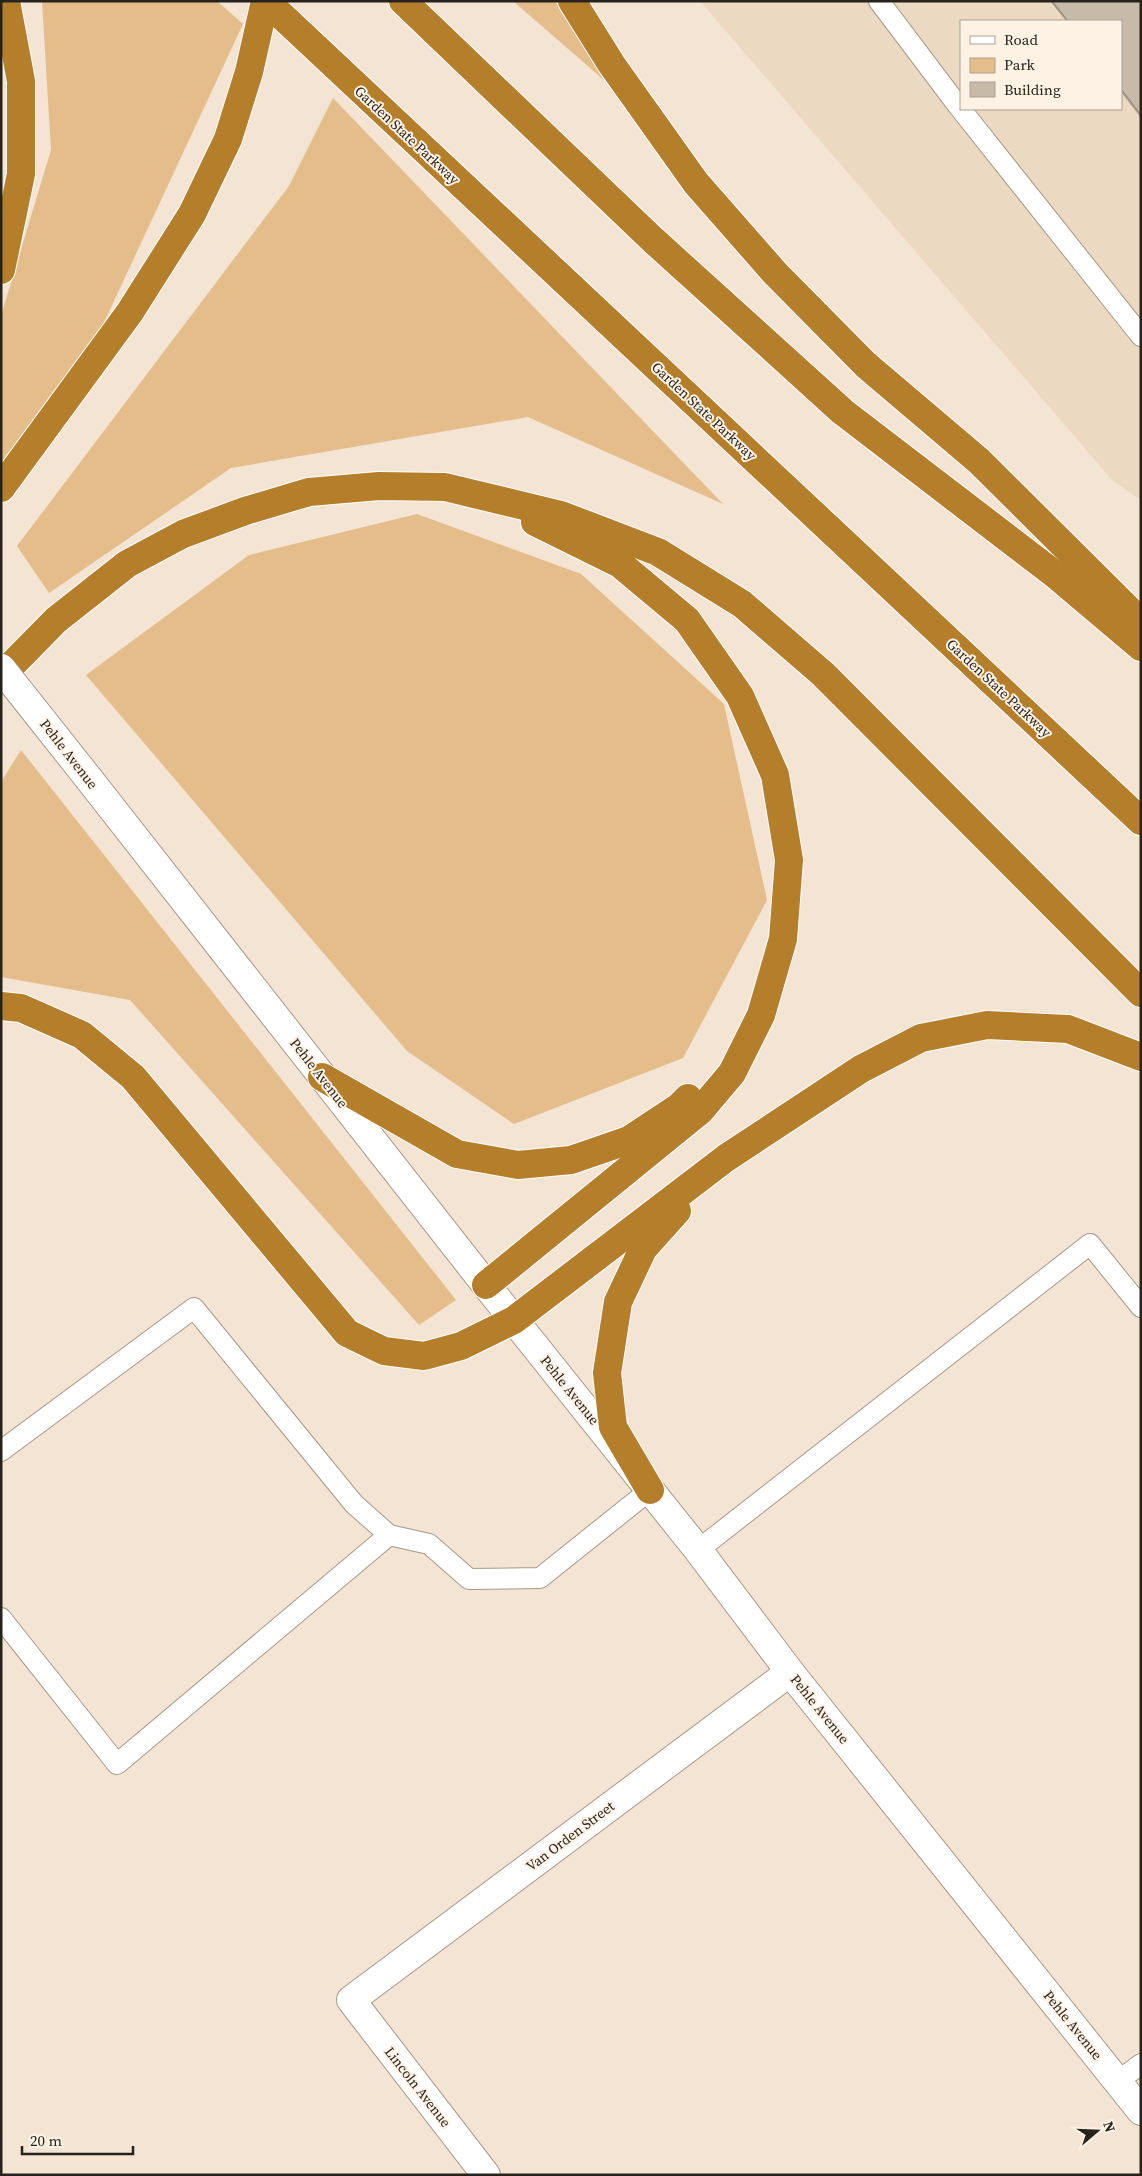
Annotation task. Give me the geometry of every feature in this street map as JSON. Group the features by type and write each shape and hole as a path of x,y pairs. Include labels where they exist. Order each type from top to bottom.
{"highway":[{"path":"1,270 21,174 21,81 6,1"},
{"path":"1,488 130,312 192,214 228,139 249,72 265,1"},
{"name":"Garden State Parkway","path":"265,1 1141,821"},
{"path":"403,1 653,240 843,412 1057,576 1141,646"},
{"path":"572,1 612,65 696,183 775,273 866,365 978,461 1141,622"},
{"path":"1,676 56,620 127,564 183,534 245,511 309,492 379,486 445,487 561,514 658,552 742,604 823,674 1141,993"},
{"path":"445,487 542,524 620,564 686,620 740,696 775,775 789,860 783,939 762,1015 732,1073 700,1111 486,1285"},
{"path":"1,1006 21,1008 82,1034 133,1077 347,1333 384,1351 424,1356 461,1346 514,1320 726,1158 861,1068 921,1038 987,1025 1068,1029 1141,1057"},
{"path":"322,1077 457,1154 518,1165 571,1160 629,1140 679,1107 716,1069 762,1015"},
{"path":"650,1490 614,1427 607,1373 618,1302 643,1249 726,1158"}],"street":[{"name":"Pehle Avenue","path":"1,668 486,1285 698,1550 790,1672 1141,2111"},
{"name":"Van Orden Street","path":"350,2000 790,1672"},
{"name":"Lincoln Avenue","path":"350,2000 486,2175"}],"lane":[{"path":"878,1 960,108"},
{"path":"961,110 1141,336"},
{"path":"698,1550 1090,1244 1141,1307"},
{"path":"1,1452 194,1308 354,1504 390,1535 429,1544 469,1579 540,1578 650,1490"},
{"path":"1,1618 116,1764 390,1535"},
{"path":"1118,2081 1141,2064"}],"shaded area":[{"path":"700,1 1141,1 1141,500 1113,481"}],"green space":[{"path":"42,1 217,1 243,24 94,344 1,464 1,316 51,150"},
{"path":"513,1 555,1 605,81"},
{"path":"333,98 723,504 528,417 231,468 49,593 17,546 289,186"},
{"path":"417,514 581,574 724,704 767,900 683,1058 514,1124 407,1051 86,675 249,555"},
{"path":"21,750 456,1300 419,1325 130,1000 1,977 1,782"}],"building":[{"path":"1052,1 1141,1 1141,115 1122,90 1122,20 1067,20"}]}
